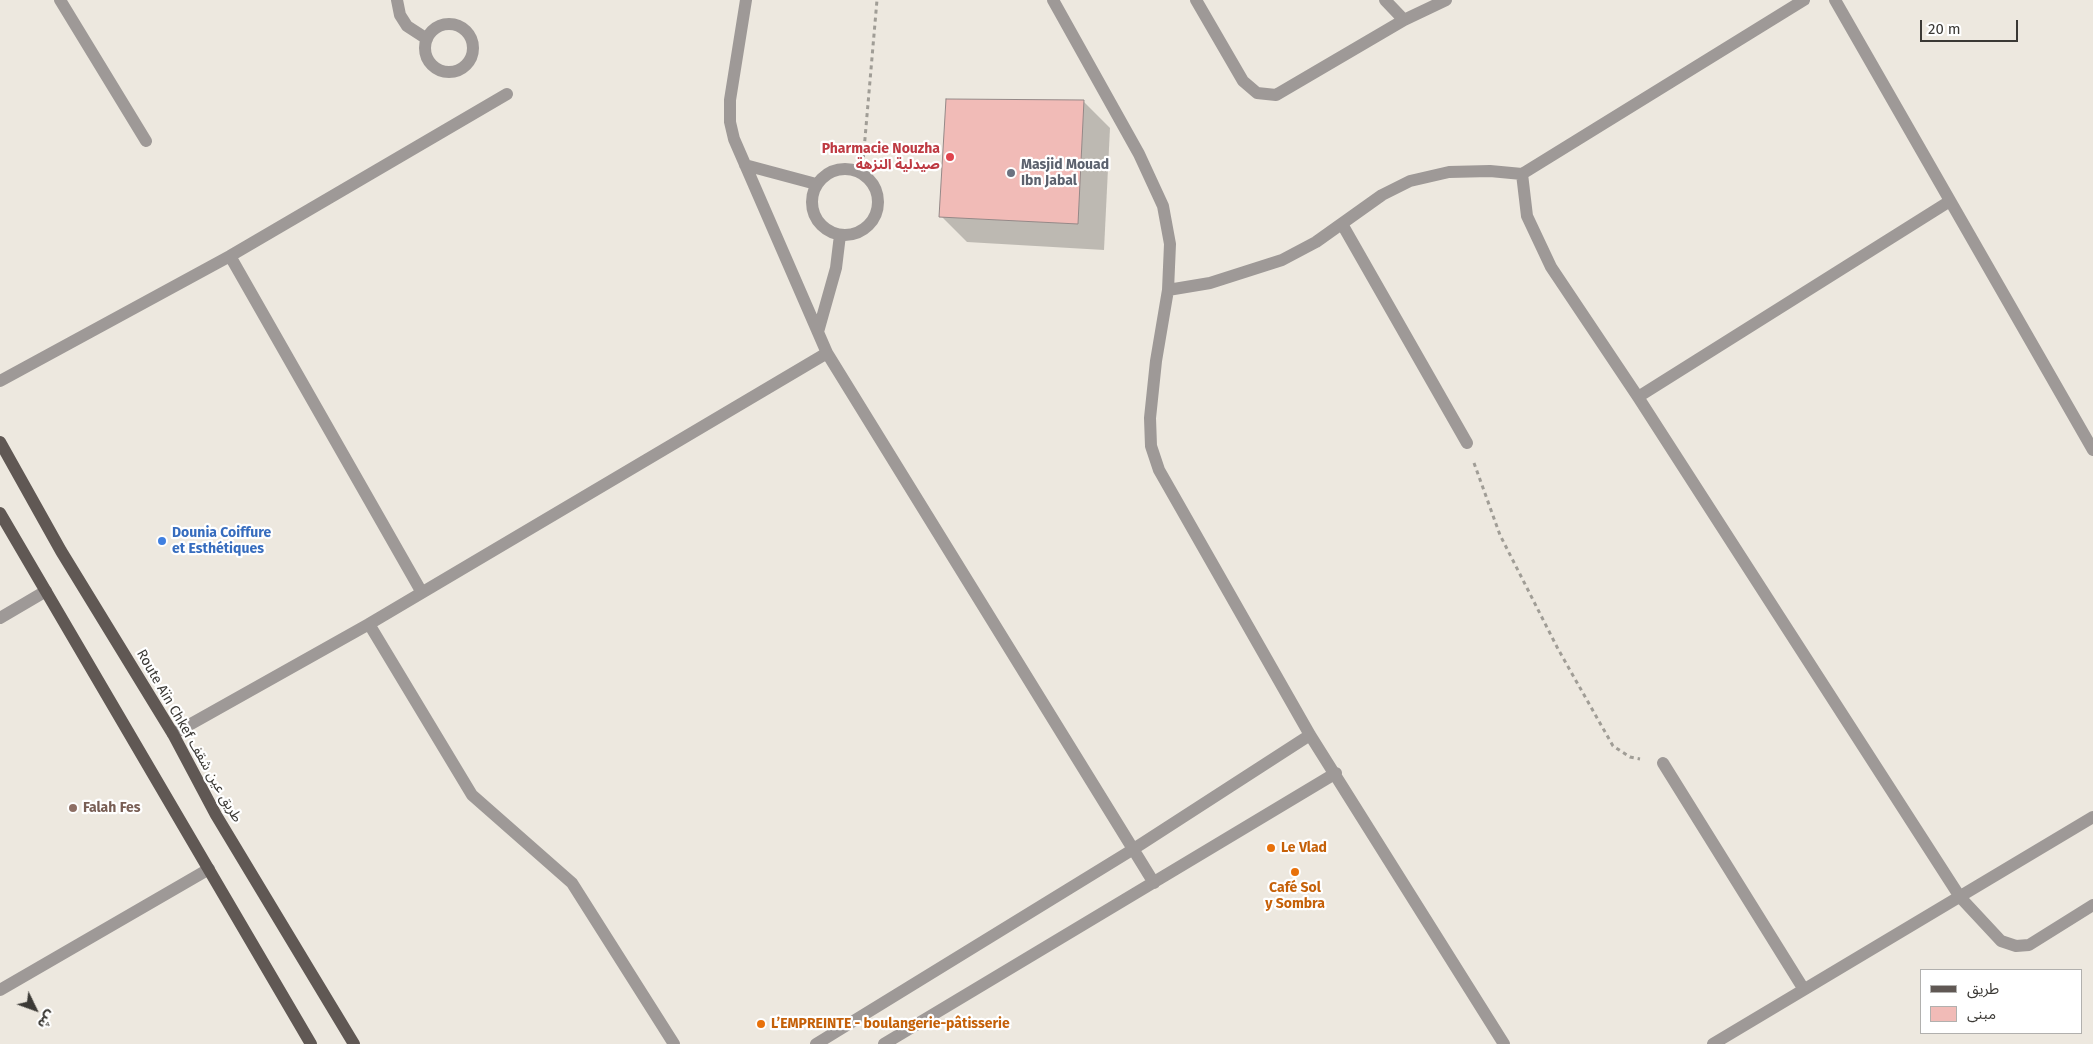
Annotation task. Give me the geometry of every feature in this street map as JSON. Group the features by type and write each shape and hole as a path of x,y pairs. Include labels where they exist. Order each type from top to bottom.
{"main road":[{"name":"Route Aïn Chkef طريق عين شقف","path":"0,442 61,550 173,734 216,815 354,1044"},
{"path":"0,513 311,1044"}],"street":[{"path":"60,0 146,141"},
{"path":"397,0 400,15 407,26 427,39"},
{"path":"746,0 730,100 730,122 734,139 827,353 1154,883"},
{"path":"1053,0 1139,154 1163,206 1170,244 1168,290 1156,361 1150,418 1154,454 1159,470 1310,735 1336,773 1504,1044"},
{"path":"1196,0 1243,81 1257,93 1276,95 1404,20 1446,0"},
{"path":"1385,0 1404,20"},
{"path":"1168,290 1210,283 1282,260 1316,242 1382,195 1410,181 1449,172 1490,171 1522,174 1804,0"},
{"path":"1835,0 2093,450"},
{"path":"0,381 230,256 507,94"},
{"path":"745,165 816,184"},
{"path":"850,168 862,173 872,182 878,194 878,206 874,219 865,229 853,234 840,235 827,231 818,222 812,210 812,197 816,184 825,174 837,169 850,168"},
{"path":"1522,174 1527,216 1551,267 1638,397 1960,897 2001,941 2016,946 2029,945 2093,905"},
{"path":"1638,397 1950,201"},
{"path":"1342,224 1467,443"},
{"path":"818,332 836,268 840,235"},
{"path":"230,256 421,591"},
{"path":"173,734 369,624 421,591 827,353"},
{"path":"0,618 46,591"},
{"path":"369,624 472,794 572,883 674,1044"},
{"path":"816,1044 1132,850 1310,735"},
{"path":"1663,763 1803,988"},
{"path":"884,1044 1336,773"},
{"path":"1713,1044 1803,988 2093,817"},
{"path":"0,990 210,869"}],"path":[{"path":"862,173 877,0"},
{"path":"1467,443 1500,535 1558,649 1613,746 1630,757 1663,763"}],"building":[{"name":"Masjid Mouad Ibn Jabal","path":"946,99 1084,100 1078,224 939,217"}],"place":[{"name":"Pharmacie Nouzha صيدلية النزهة","path":"950,157"},
{"name":"Masjid Mouad Ibn Jabal","path":"1011,173"},
{"name":"Dounia Coiffure et Esthétiques","path":"162,541"},
{"name":"Falah Fes","path":"73,808"},
{"name":"Le Vlad","path":"1271,848"},
{"name":"Café Sol y Sombra","path":"1295,872"},
{"name":"L’EMPREINTE - boulangerie-pâtisserie","path":"761,1024"}]}
